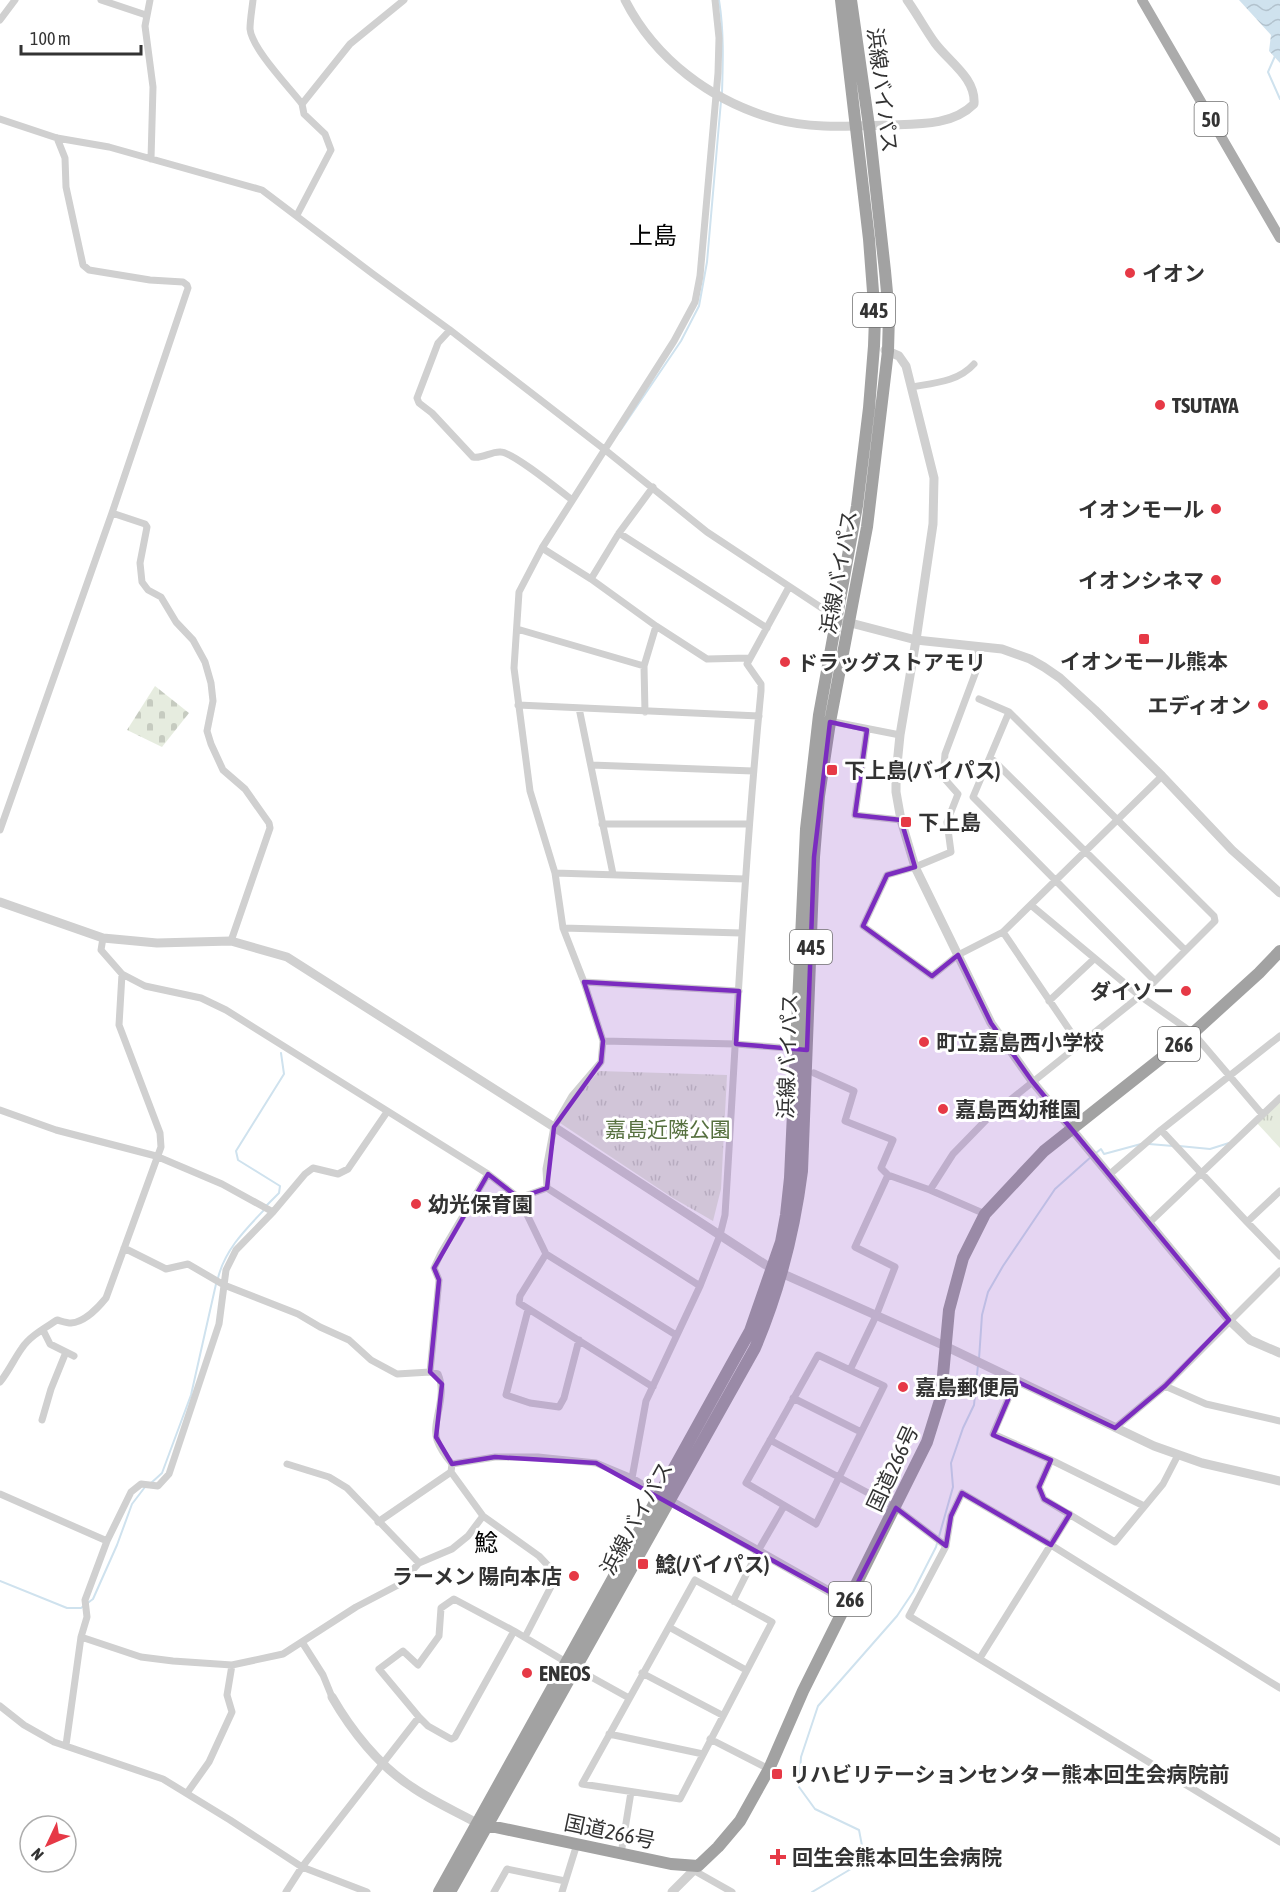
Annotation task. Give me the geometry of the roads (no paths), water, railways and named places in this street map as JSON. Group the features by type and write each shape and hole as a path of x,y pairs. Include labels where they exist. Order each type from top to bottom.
{"highway":[{"name":"浜線バイパス","path":"439,1892 482,1824 664,1497 755,1348 769,1315 777,1272 796,1218 802,1171 801,1049 825,718 837,618 857,506 874,346 875,318 869,239 841,0"},
{"name":"浜線バイパス","path":"825,718 850,624 867,527 888,351 889,314 869,126 851,0"},
{"name":"国道266号","path":"482,1824 696,1868 718,1847 740,1821 769,1769 803,1691 896,1508 934,1425 941,1397 949,1310 963,1258 985,1214 1044,1151 1193,1033 1280,951"},
{"name":"浜線バイパス","path":"450,1892 482,1824"}],"main road":[{"name":"50","path":"1142,0 1280,238"}],"street":[{"path":"0,20 15,0"},
{"path":"101,0 146,15"},
{"path":"150,0 144,26 153,87 151,159"},
{"path":"253,0 250,29 253,39 263,56 302,104 304,114 325,134 331,150 297,215"},
{"path":"302,104 350,44 404,0"},
{"path":"625,0 639,26 683,73 715,94 775,119 805,124 869,126 922,124 948,120 965,113 974,104 975,94 970,83 934,41 907,0"},
{"path":"547,1188 546,1169 554,1127 572,1096 601,1062 603,1041 563,928 555,873 530,791 514,668 519,592 542,548 674,341 694,302 700,276 719,39 715,0"},
{"path":"0,119 57,138 109,147 262,190 604,448 707,532 837,618 850,624 916,640 1011,651 1030,659 1060,678 1162,776 1232,850 1280,893"},
{"path":"0,830 112,513 188,288 183,282 150,280 89,270 83,265 66,187 65,158 57,138"},
{"path":"450,330 438,343 417,398 419,403 432,413 473,457 503,452 539,474 572,500"},
{"path":"874,346 894,353 904,361 934,478 933,524 900,735 896,775 896,792 901,820 915,867 991,1023 1032,1081 1229,1320 1250,1340 1280,1353"},
{"path":"911,387 944,382 959,377 974,364"},
{"path":"591,579 619,533 653,487"},
{"path":"112,513 145,524 147,527 140,563 142,582 148,590 161,597 176,621 193,640 205,662 213,701 207,731 211,744 223,770 245,789 269,823 270,828 231,941"},
{"path":"619,533 767,628"},
{"path":"542,548 707,659 749,658"},
{"path":"632,1478 646,1401 700,1286 720,1235 725,1215 741,933 759,716 760,684 747,664 789,587"},
{"path":"645,712 644,666 656,626"},
{"path":"517,629 644,666"},
{"path":"978,647 978,666 945,754 942,777 958,794 948,822 951,852 915,867 887,875 862,926 932,976 958,955 1003,932 1162,776"},
{"path":"930,1190 953,1154 989,1117 1140,996 1215,921 1214,916 1009,712 979,699"},
{"path":"518,705 759,716"},
{"path":"579,708 613,874"},
{"path":"1009,712 973,797 1155,981"},
{"path":"825,718 867,730 900,735"},
{"path":"867,730 855,815 901,820"},
{"path":"990,757 1185,950"},
{"path":"591,765 753,771"},
{"path":"602,824 749,824"},
{"path":"555,873 745,879"},
{"path":"0,902 103,938 157,943 231,941 287,957 777,1272 945,1346 1115,1428 1178,1455 1202,1463 1280,1481"},
{"path":"1032,906 1140,996 1193,1033 1262,1114"},
{"path":"563,928 741,933"},
{"path":"1003,932 1078,1044"},
{"path":"103,938 101,950 122,974 146,986 201,998 226,1010 489,1174 519,1198 546,1254 676,1335"},
{"path":"1049,1001 1094,959"},
{"path":"0,1382 9,1372 23,1347 43,1330 57,1320 70,1323 78,1321 98,1309 106,1298 161,1146 160,1133 119,1024 122,974"},
{"path":"584,982 739,991"},
{"path":"1110,1174 1161,1130 1280,1036"},
{"path":"603,1041 736,1044 801,1049"},
{"path":"814,1073 854,1090 845,1121 893,1140 880,1168 888,1175 985,1214"},
{"path":"1150,1222 1280,1098"},
{"path":"0,1110 56,1130 156,1156 222,1184 273,1212"},
{"path":"66,1745 81,1637 87,1617 85,1600 107,1541 131,1492 141,1484 158,1486 169,1474 216,1334 226,1270 236,1250 313,1168 338,1174 348,1169 387,1112"},
{"path":"1161,1130 1280,1256"},
{"path":"430,1372 439,1280 434,1268 489,1174"},
{"path":"850,1370 876,1316 895,1267 855,1247 888,1175"},
{"path":"519,1198 547,1188"},
{"path":"547,1188 700,1286"},
{"path":"1248,1222 1280,1191"},
{"path":"124,1248 166,1269 188,1264 224,1285 298,1314 349,1340 371,1360 397,1374 430,1372 438,1374 442,1384 436,1437 444,1455 452,1464 451,1472 483,1516 539,1556 557,1575 525,1637"},
{"path":"546,1254 520,1296 519,1303 653,1387"},
{"path":"1115,1428 1165,1386 1280,1271"},
{"path":"528,1310 506,1395 530,1403 559,1407 564,1398 579,1340"},
{"path":"43,1330 50,1344 74,1356"},
{"path":"42,1420 51,1389 66,1352"},
{"path":"818,1355 850,1370 884,1386 816,1524 746,1484 818,1355"},
{"path":"1016,1381 993,1434 1144,1506"},
{"path":"1165,1386 1206,1404 1280,1421"},
{"path":"793,1398 861,1432"},
{"path":"770,1440 896,1508 946,1546"},
{"path":"1051,1460 1039,1487 1044,1499 1114,1542 1162,1484 1178,1455"},
{"path":"452,1464 495,1457 538,1457 596,1463 632,1478 848,1602"},
{"path":"287,1464 328,1477 347,1488 419,1563"},
{"path":"378,1522 451,1472"},
{"path":"1280,1688 1051,1545 962,1493 951,1516 946,1546 909,1616 1280,1842"},
{"path":"0,1494 107,1541"},
{"path":"734,1601 758,1551 784,1506"},
{"path":"980,1658 1070,1514"},
{"path":"81,1637 141,1656 232,1665 283,1654 356,1607 400,1584 419,1563 452,1549 468,1536 483,1516"},
{"path":"695,1580 772,1622 680,1799 582,1784 669,1627 695,1580"},
{"path":"514,1631 455,1737 451,1738 428,1726 419,1718 379,1669 403,1651 418,1665 440,1636 441,1608 454,1599 514,1631 525,1637 629,1698"},
{"path":"669,1627 746,1670"},
{"path":"302,1642 348,1722 383,1763 410,1786 482,1824"},
{"path":"187,1793 209,1762 232,1712 227,1695 232,1665"},
{"path":"642,1673 722,1715"},
{"path":"0,1706 46,1738 163,1779 302,1867 367,1892"},
{"path":"286,1892 302,1867 419,1718"},
{"path":"609,1734 703,1754"},
{"path":"710,1739 769,1769"},
{"path":"621,1854 631,1792"},
{"path":"562,1892 577,1844"},
{"path":"672,1892 696,1868 732,1892"},
{"path":"494,1892 507,1869 566,1881"}],"water":[{"path":"1239,0 1280,0 1280,63 1269,51 1271,35"}],"waterway":[{"path":"719,0 723,58 722,93"},
{"path":"1275,56 1268,72 1280,99"},
{"path":"620,431 681,341 699,306 707,262 721,101"},
{"path":"267,1205 279,1193 280,1186 238,1160 236,1151 284,1074 281,1053"},
{"path":"1179,1146 1210,1149 1229,1143"},
{"path":"1096,1153 1101,1149 1104,1154 1141,1144"},
{"path":"1149,1144 1173,1146"},
{"path":"979,1359 982,1315 988,1292 1055,1189 1092,1156"},
{"path":"218,1278 230,1250 264,1210"},
{"path":"150,1484 162,1473 191,1395 216,1284"},
{"path":"812,1892 856,1866 864,1856 859,1830 815,1809 799,1787 801,1757 818,1706 897,1616 913,1592 936,1547 953,1487 951,1463 974,1405 978,1365"},
{"path":"0,1581 67,1608 81,1608 93,1599 132,1504 145,1487"}],"place":[{"name":"イオン","path":"1130,273"},
{"name":"TSUTAYA","path":"1160,405"},
{"name":"イオンモール","path":"1216,509"},
{"name":"イオンシネマ","path":"1216,580"},
{"name":"イオンモール熊本","path":"1144,639"},
{"name":"ドラッグストアモリ","path":"785,662"},
{"name":"エディオン","path":"1263,705"},
{"name":"下上島(バイパス)","path":"832,770"},
{"name":"下上島","path":"906,822"},
{"name":"ダイソー","path":"1186,991"},
{"name":"町立嘉島西小学校","path":"924,1042"},
{"name":"嘉島西幼稚園","path":"943,1109"},
{"name":"幼光保育園","path":"416,1204"},
{"name":"嘉島郵便局","path":"903,1387"},
{"name":"鯰(バイパス)","path":"643,1564"},
{"name":"ラーメン 陽向本店","path":"574,1576"},
{"name":"ENEOS","path":"527,1673"},
{"name":"リハビリテーションセンター熊本回生会病院前","path":"777,1774"},
{"name":"回生会熊本回生会病院","path":"778,1857"}],"district":[{"name":"上島","path":"653,235"},
{"name":"鯰","path":"486,1542"}],"park label":[{"name":"嘉島近隣公園","path":"668,1129"}]}
